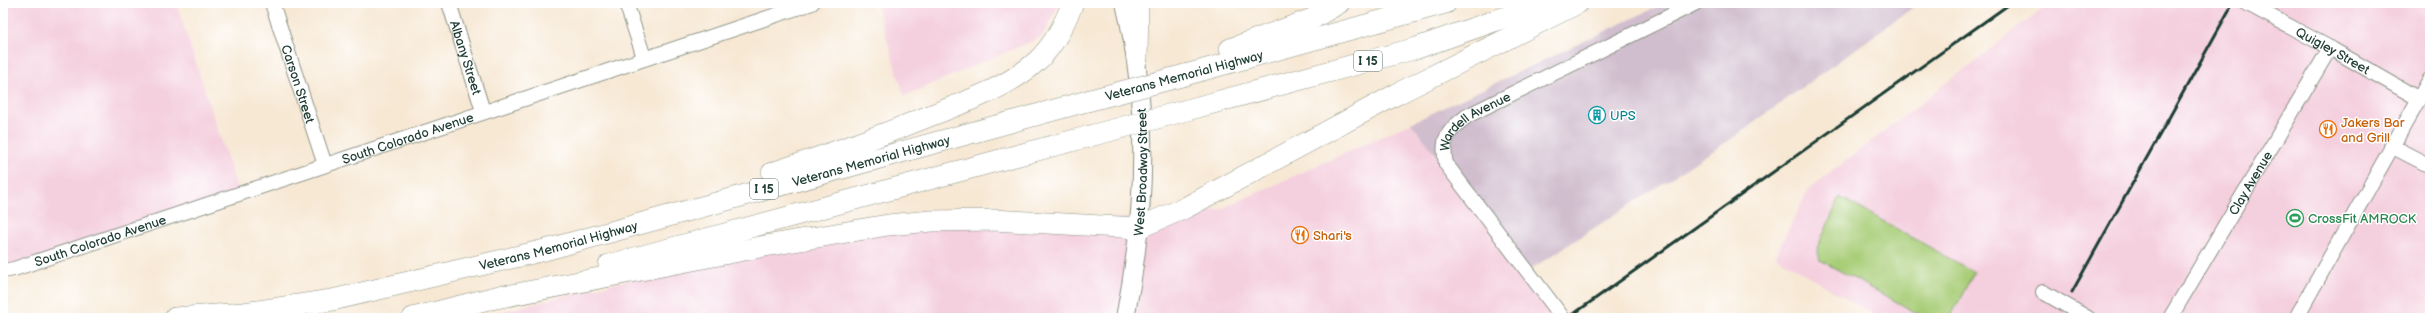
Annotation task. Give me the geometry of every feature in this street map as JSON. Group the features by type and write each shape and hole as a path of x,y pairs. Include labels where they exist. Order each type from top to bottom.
{"highway":[{"path":"545,250 807,162 896,130 991,90 1036,62 1051,45 1064,24 1073,3"},
{"path":"1137,58 1138,3"},
{"path":"1184,70 1312,19 1339,3"},
{"name":"Veterans Memorial Highway","path":"175,318 244,313 332,300 545,250 1087,101 1184,70 1446,3"},
{"name":"I 15","path":"413,318 491,299 692,241 1417,48 1546,3"},
{"path":"491,299 765,246 888,225 931,221 992,220 1138,228 1185,208 1397,94 1578,3"}],"main road":[{"name":"West Broadway Street","path":"1125,318 1138,228 1143,141 1142,103 1137,58 1126,3"}],"street":[{"name":"Carson Street","path":"272,3 325,165"},
{"name":"Albany Street","path":"449,3 483,111"},
{"path":"626,3 644,57"},
{"name":"Wardell Avenue","path":"1563,318 1446,164 1443,149 1446,136 1467,116 1696,3"},
{"name":"Quigley Street","path":"2246,3 2330,48 2418,99"},
{"name":"South Colorado Avenue","path":"3,271 14,269 803,4"},
{"name":"Clay Avenue","path":"2170,318 2330,48"},
{"path":"2296,318 2391,146 2430,79"},
{"path":"2391,146 2430,166"},
{"path":"2043,292 2088,318"}],"shaded area":[{"path":"3,3 176,3 239,194 3,271"},
{"path":"876,3 1060,3 1042,37 904,96"},
{"path":"1665,3 1919,3 1734,137 1528,271 1411,123"},
{"path":"2050,3 2430,3 2430,318 1879,318 1775,256 1808,190"},
{"path":"1411,123 1563,318 476,318 765,246 888,225 1166,217 1219,210"}],"green space":[{"path":"1840,197 1974,272 1950,318 1926,318 1820,260 1817,248"}],"railway":[{"path":"1568,318 2011,3"},
{"path":"2072,292 2233,3"}],"place":[{"name":"UPS","path":"1597,115"},
{"name":"Jakers Bar and Grill","path":"2328,129"},
{"name":"CrossFit AMROCK","path":"2295,218"},
{"name":"Shari's","path":"1300,235"}]}
